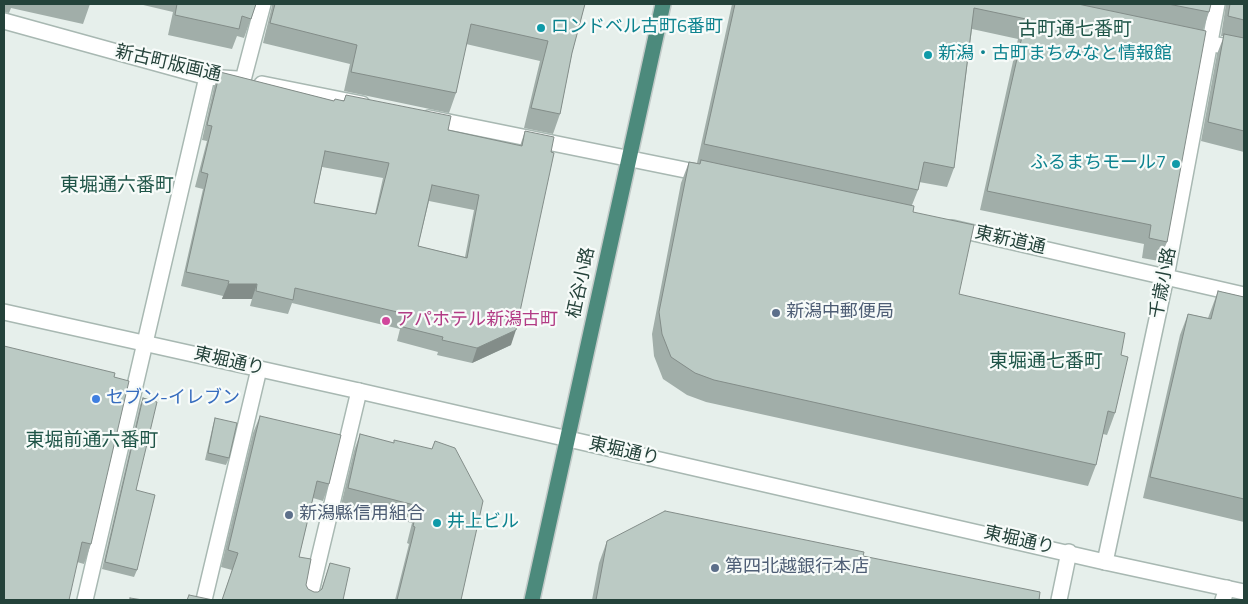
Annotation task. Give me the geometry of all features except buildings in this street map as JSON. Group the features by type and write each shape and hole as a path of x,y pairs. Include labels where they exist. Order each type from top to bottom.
{"highway":[{"name":"柾谷小路","path":"532,600 663,4"}],"street":[{"path":"243,80 263,4"},
{"name":"千歳小路","path":"1105,562 1166,277 1217,4"},
{"name":"新古町版画通","path":"4,21 207,77 243,80 379,108"},
{"path":"1181,37 1244,50"},
{"path":"85,600 207,77"},
{"path":"418,116 723,178"},
{"name":"東新道通","path":"935,224 1244,295"},
{"name":"東堀通り","path":"4,312 1069,552 1225,594 1244,592"},
{"path":"204,600 259,369"},
{"path":"309,600 359,391"},
{"path":"1059,600 1069,552"}],"place":[{"name":"ロンドベル古町6番町","path":"541,28"},
{"name":"新潟・古町まちみなと情報館","path":"928,55"},
{"name":"ふるまちモール7","path":"1176,164"},
{"name":"新潟中郵便局","path":"776,313"},
{"name":"アパホテル新潟古町","path":"386,321"},
{"name":"セブン-イレブン","path":"96,399"},
{"name":"新潟縣信用組合","path":"289,515"},
{"name":"井上ビル","path":"437,523"},
{"name":"第四北越銀行本店","path":"715,568"}],"district":[{"name":"古町通七番町","path":"1075,30"},
{"name":"東堀通六番町","path":"117,186"},
{"name":"東堀通七番町","path":"1046,362"},
{"name":"東堀前通六番町","path":"92,441"}]}
